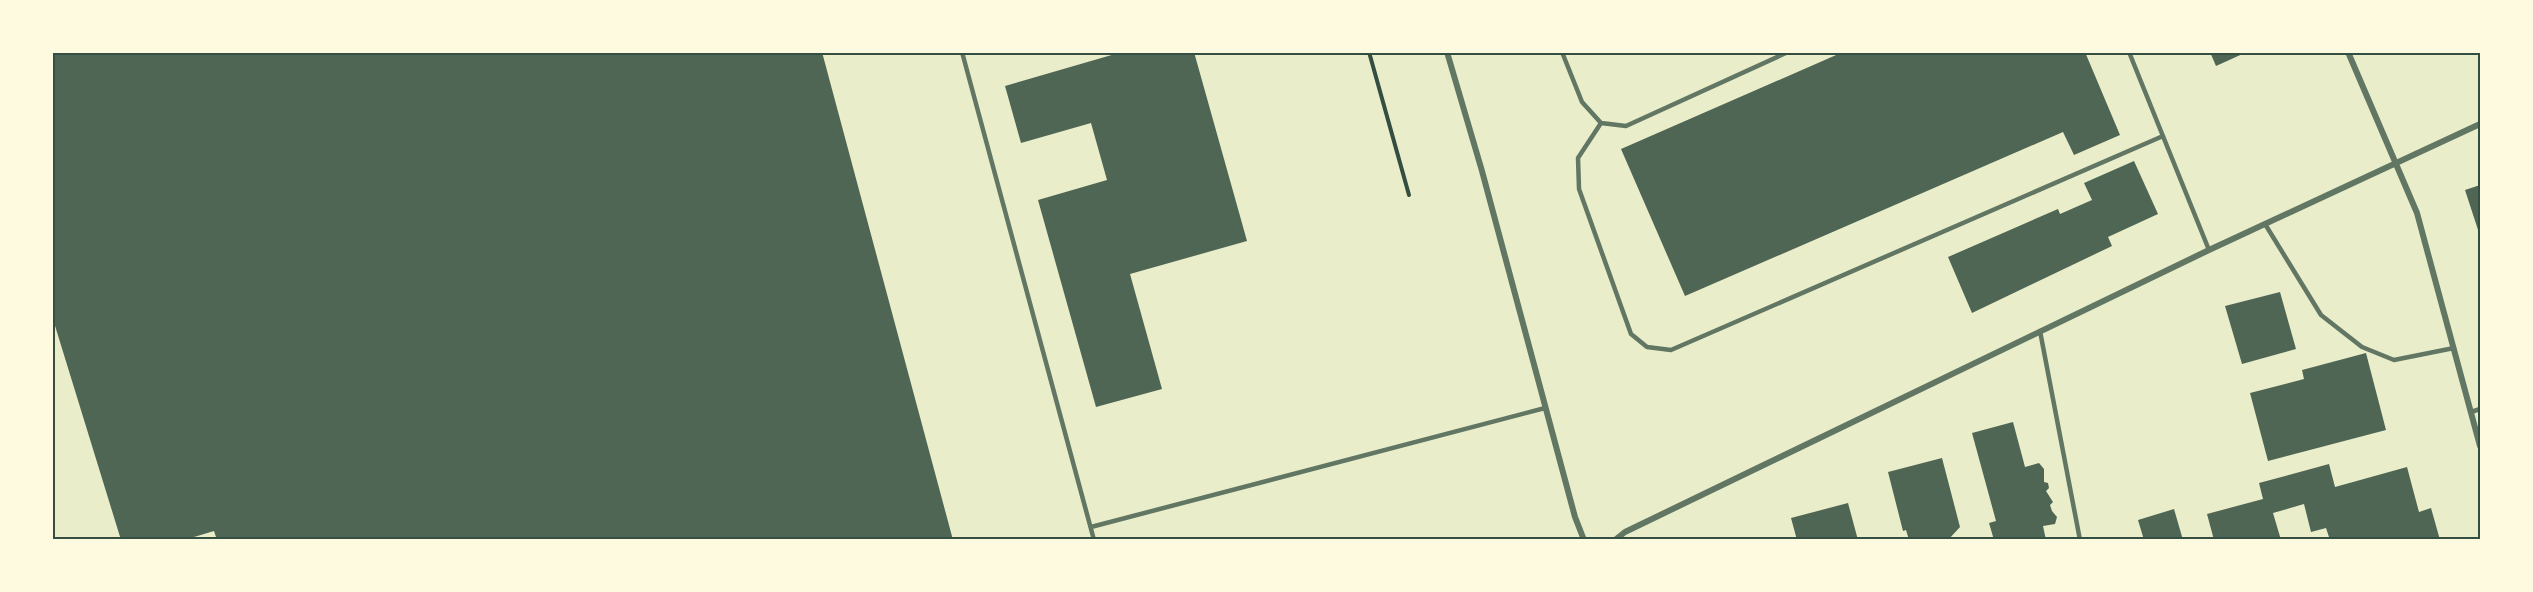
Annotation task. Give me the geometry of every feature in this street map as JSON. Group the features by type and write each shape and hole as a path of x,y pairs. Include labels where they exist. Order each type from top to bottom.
{"street":[{"path":"1447,52 1482,171 1575,516 1584,540"},
{"path":"2348,52 2418,213 2481,446"},
{"path":"1615,540 1625,532 2040,331 2481,124"}],"lane":[{"path":"962,52 1094,540"},
{"path":"1562,52 1582,102 1601,123 1626,126 1788,52"},
{"path":"2129,52 2209,250"},
{"path":"1601,123 1578,158 1579,189 1631,334 1647,347 1671,350 2163,136"},
{"path":"2265,225 2321,315 2362,347 2394,360 2454,348"},
{"path":"2040,331 2080,540"},
{"path":"1091,527 1545,408"},
{"path":"2471,412 2481,409"}],"path":[{"path":"1369,52 1409,195"}],"building":[{"path":"52,52 822,52 953,540 217,540 214,531 184,540 121,540 52,316"},
{"path":"1122,52 1194,52 1247,241 1130,274 1162,389 1096,407 1038,200 1107,180 1091,123 1021,143 1005,86"},
{"path":"1843,52 2085,52 2120,135 2074,155 2063,132 1685,296 1621,149"},
{"path":"2210,52 2247,52 2216,66"},
{"path":"2134,161 2158,214 2108,237 2112,246 1972,313 1948,257 2058,209 2060,214 2092,200 2084,183"},
{"path":"2480,185 2480,236 2465,190"},
{"path":"2280,292 2296,349 2242,364 2225,306"},
{"path":"2366,353 2386,430 2268,461 2250,393 2304,379 2302,370"},
{"path":"2013,422 2025,467 2039,463 2044,469 2044,482 2048,483 2049,488 2046,491 2053,502 2050,505 2052,511 2057,517 2055,524 2043,526 2046,540 1994,540 1989,523 1996,521 1972,433"},
{"path":"1942,458 1960,527 1948,540 1909,540 1906,530 1903,531 1888,472"},
{"path":"2329,464 2335,487 2407,467 2419,512 2431,508 2440,540 2330,540 2326,528 2311,532 2304,504 2273,513 2281,540 2214,540 2207,514 2263,499 2259,483"},
{"path":"1848,503 1858,540 1797,540 1791,518"},
{"path":"2174,509 2183,540 2144,540 2138,520"}]}
